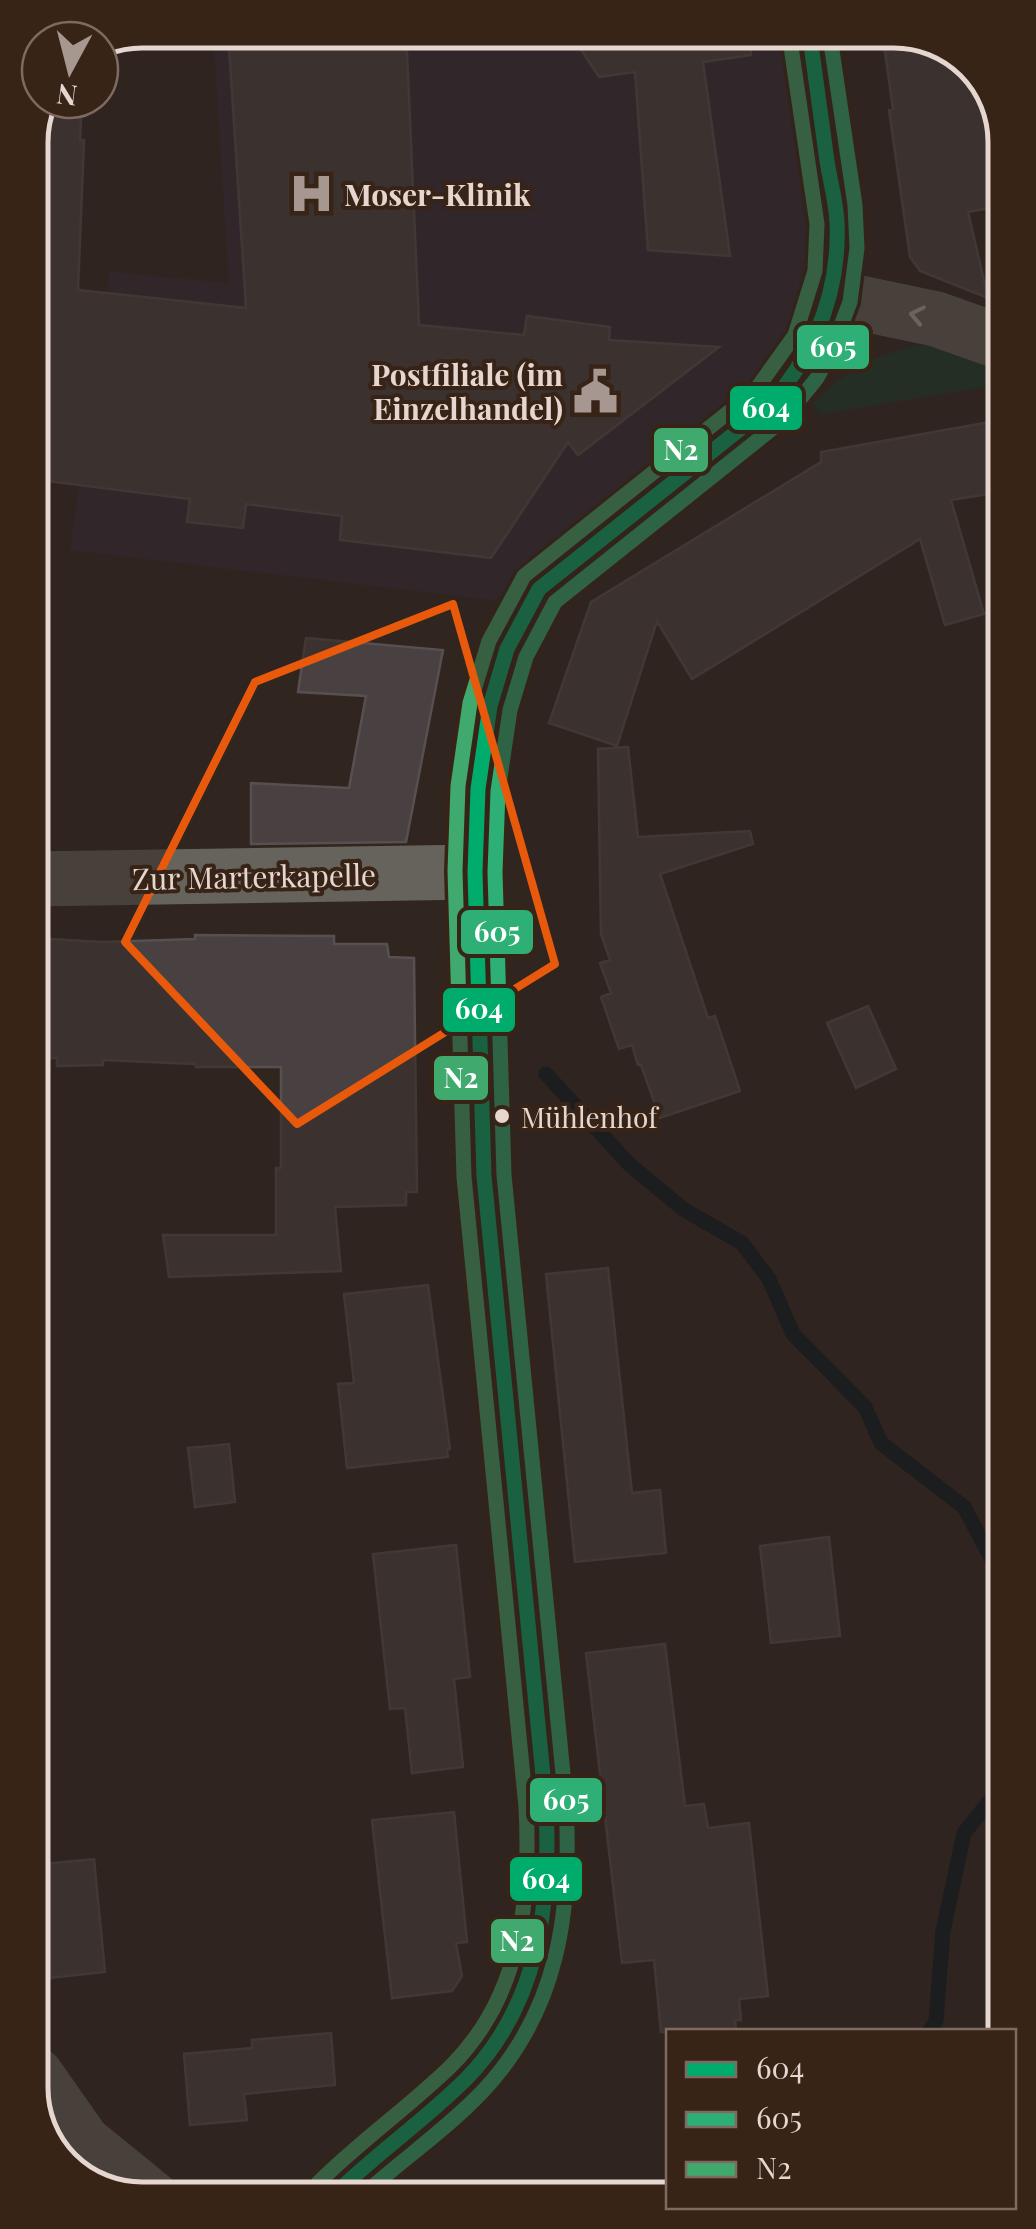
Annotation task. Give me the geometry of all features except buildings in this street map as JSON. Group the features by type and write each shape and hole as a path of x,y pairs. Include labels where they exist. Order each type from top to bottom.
{"street":[{"path":"348,2181 468,2078 512,2017 529,1982 544,1932 550,1872 484,1176 475,872 478,789 490,706 507,649 538,589 770,406 794,380 815,345 838,262 837,220 812,48"},
{"path":"831,296 936,319 988,338"},
{"name":"Zur Marterkapelle","path":"48,879 475,872"},
{"path":"48,2092 84,2142 132,2181"}],"highlighted area":[{"path":"453,604 555,964 297,1124 125,942 255,682"}],"shaded area":[{"path":"214,48 801,48 825,270 757,398 494,600 70,550 110,272 229,283"}],"green space":[{"path":"938,343 988,362 988,385 821,414 813,403 870,361"}],"waterway":[{"path":"546,1074 629,1164 683,1209 742,1243 769,1279 793,1334 865,1407 881,1443 964,1507 988,1552"},
{"path":"931,2029 936,2021 943,1931 964,1833 988,1803"}],"transit line":[{"name":"N2","path":"320,2181 435,2081 475,2039 507,1978 523,1911 526,1807 464,1177 455,871 458,786 470,703 489,641 524,576 755,391 795,335 815,271 817,224 791,48"},
{"name":"604","path":"349,2181 450,2094 491,2050 525,1986 535,1952 546,1880 546,1806 484,1176 475,872 478,789 490,706 507,649 539,589 769,406 812,343 834,273 837,222 811,48"},
{"name":"605","path":"380,2181 469,2105 509,2060 544,1993 555,1957 566,1882 566,1804 504,1175 495,872 498,791 510,710 526,657 555,602 783,420 817,378 831,352 850,302 857,248 855,205 832,48"}],"place":[{"name":"Moser-Klinik","path":"311,194"},
{"name":"Postfiliale (im Einzelhandel)","path":"596,391"},
{"name":"Mühlenhof","path":"502,1116"}]}
